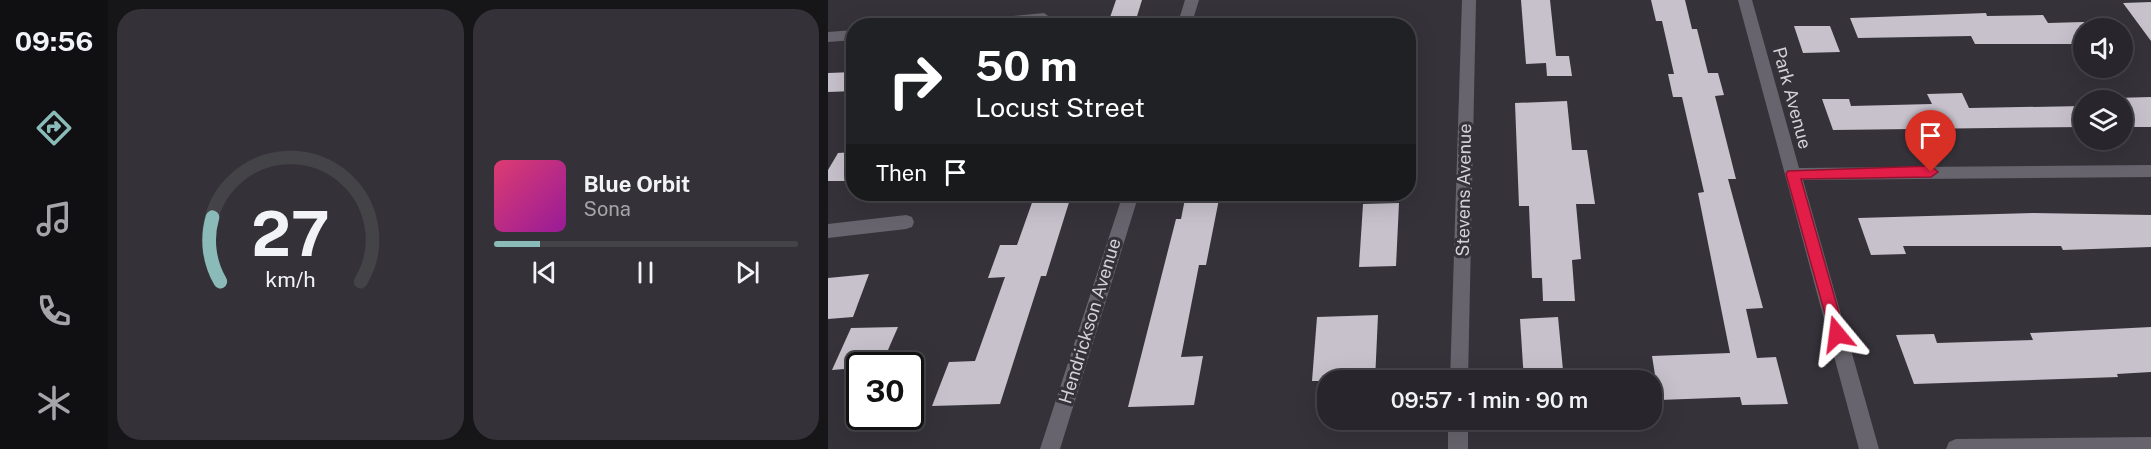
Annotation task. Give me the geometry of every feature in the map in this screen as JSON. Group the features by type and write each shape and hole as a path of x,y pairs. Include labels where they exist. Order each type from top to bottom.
{"street":[{"path":"1186,18 1192,0"},
{"name":"Stevens Avenue","path":"1459,370 1469,0"},
{"name":"Park Avenue","path":"1745,0 1869,449"},
{"path":"828,37 846,36"},
{"path":"1792,174 2151,171"},
{"name":"Hendrickson Avenue","path":"1050,449 1129,201"},
{"path":"828,231 906,222"},
{"path":"1458,430 1458,449"},
{"path":"1956,449 2151,447"}],"building":[{"path":"1116,0 1142,0 1136,18 1110,18"},
{"path":"1521,0 1550,0 1556,56 1569,56 1572,76 1547,76 1546,63 1526,64"},
{"path":"1651,0 1685,0 1692,29 1697,29 1708,73 1718,73 1724,95 1715,96 1736,179 1728,179 1763,308 1746,309 1757,358 1776,357 1788,404 1742,405 1740,397 1662,400 1662,370 1654,370 1652,356 1730,353 1698,193 1704,192 1682,97 1673,97 1668,74 1674,74 1662,21 1656,21"},
{"path":"2151,2 2151,41 2123,3"},
{"path":"1986,13 1987,16 2043,15 2048,23 2073,22 2073,44 1975,44 1971,36 1858,38 1850,18"},
{"path":"1794,26 1830,26 1840,52 1803,53"},
{"path":"846,72 846,91 828,92 828,73"},
{"path":"1962,93 1969,108 2073,106 2073,127 1833,130 1822,99 1849,99 1851,106 1932,104 1927,94"},
{"path":"2133,97 2151,97 2151,127 2133,127"},
{"path":"1567,101 1572,150 1587,150 1595,204 1576,204 1581,259 1572,260 1575,301 1543,301 1542,278 1532,278 1529,206 1519,206 1515,103"},
{"path":"846,152 846,181 828,181 828,170 838,153"},
{"path":"1033,201 1069,201 1046,276 1041,276 1000,404 932,406 949,362 975,361 1005,277 988,278 1000,245 1017,245"},
{"path":"1185,201 1219,201 1206,265 1199,265 1181,357 1203,356 1194,405 1128,407 1176,219 1181,219"},
{"path":"1399,203 1396,266 1359,267 1363,204"},
{"path":"2033,213 2151,215 2151,247 2063,250 2061,246 1903,246 1906,254 1871,255 1858,218"},
{"path":"869,274 853,317 828,319 828,278"},
{"path":"1378,315 1376,370 1317,370 1317,381 1312,381 1317,317"},
{"path":"1558,317 1563,370 1523,370 1520,319"},
{"path":"898,327 887,352 846,352 846,369 832,370 851,328"},
{"path":"2151,327 2151,372 2117,374 2118,377 1914,384 1896,335 1934,334 1937,343 2033,340 2030,333"}],"route":[{"path":"1837,334 1792,174 1931,172"}]}
